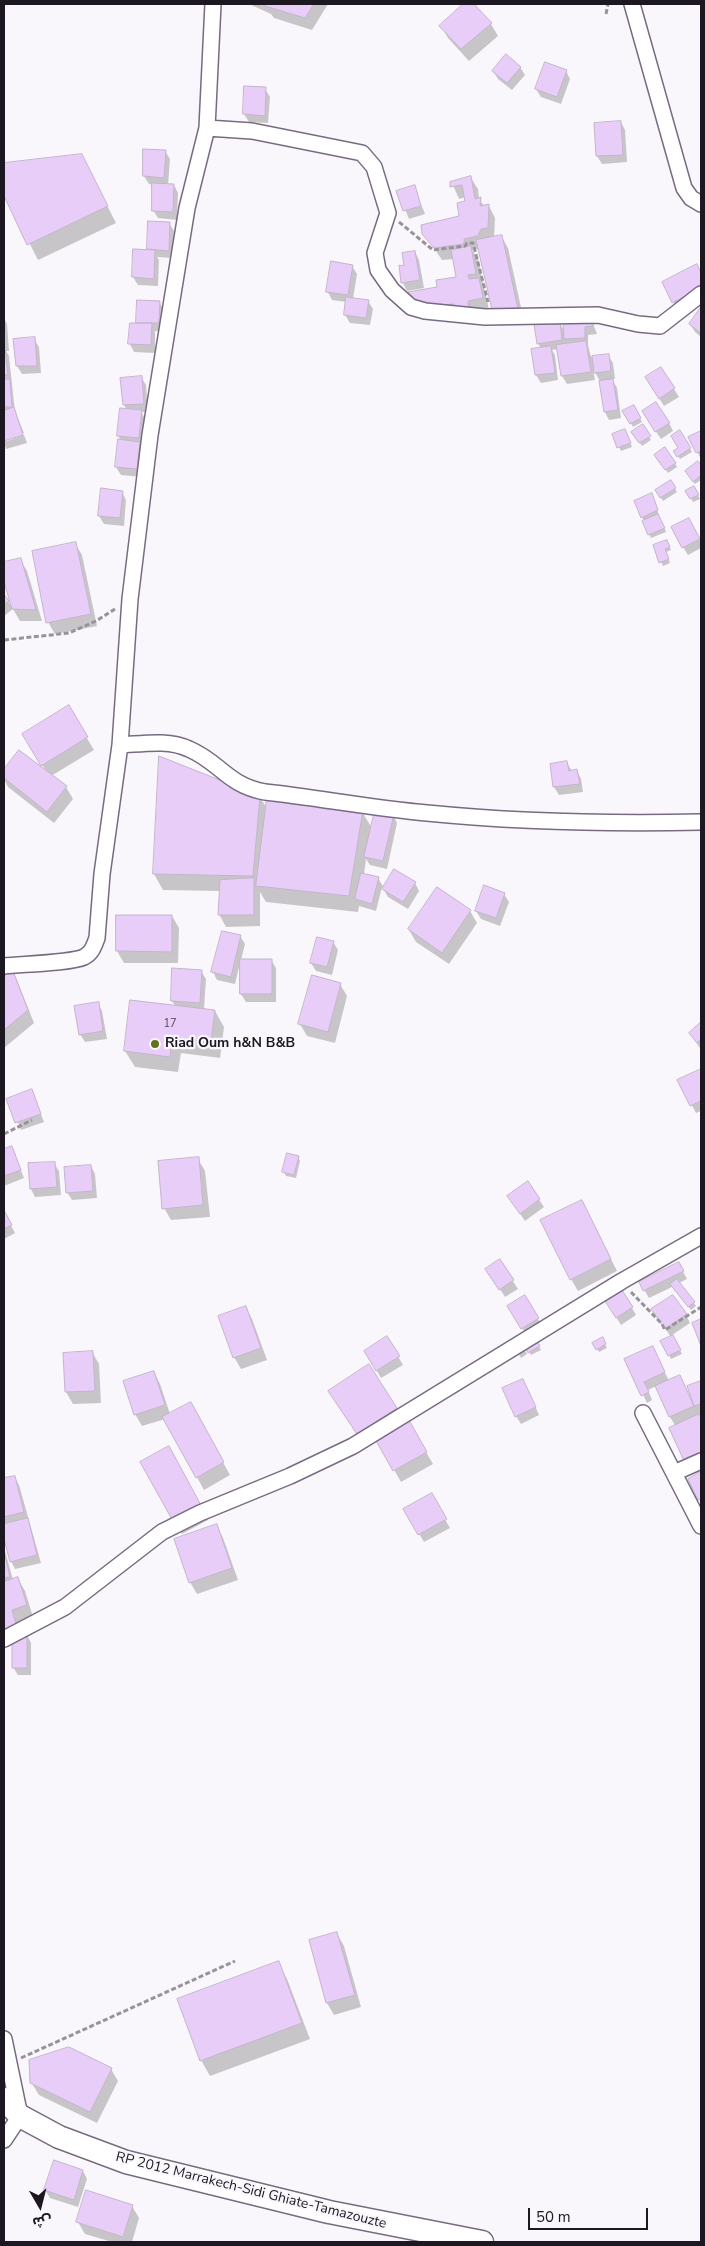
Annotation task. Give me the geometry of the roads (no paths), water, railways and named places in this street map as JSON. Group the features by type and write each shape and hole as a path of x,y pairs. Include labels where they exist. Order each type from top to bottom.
{"street":[{"path":"4,966 76,959 90,953 97,938 102,874 120,745 130,599 150,435 186,208 207,128 213,4"},
{"path":"632,4 684,188 691,198 701,204"},
{"path":"207,128 252,130 362,153 374,167 388,213 375,253 375,262 382,278 411,307 425,311 491,317 598,315 630,320 638,324 660,326 701,294"},
{"path":"120,745 165,744 188,748 238,784 245,788 265,792 426,813 515,819 607,822 701,822"},
{"path":"4,1639 65,1607 162,1532 200,1513 298,1472 353,1446 622,1281 701,1236"},
{"path":"643,1413 701,1526"},
{"path":"674,1473 701,1461"},
{"path":"4,2039 20,2116 4,2140"},
{"name":"RP 2012 Marrakech-Sidi Ghiate-Tamazouzte","path":"4,2099 20,2116 59,2137 126,2162 329,2212 482,2242"}],"place":[{"name":"Riad Oum h&N B&B","path":"155,1044"}]}
